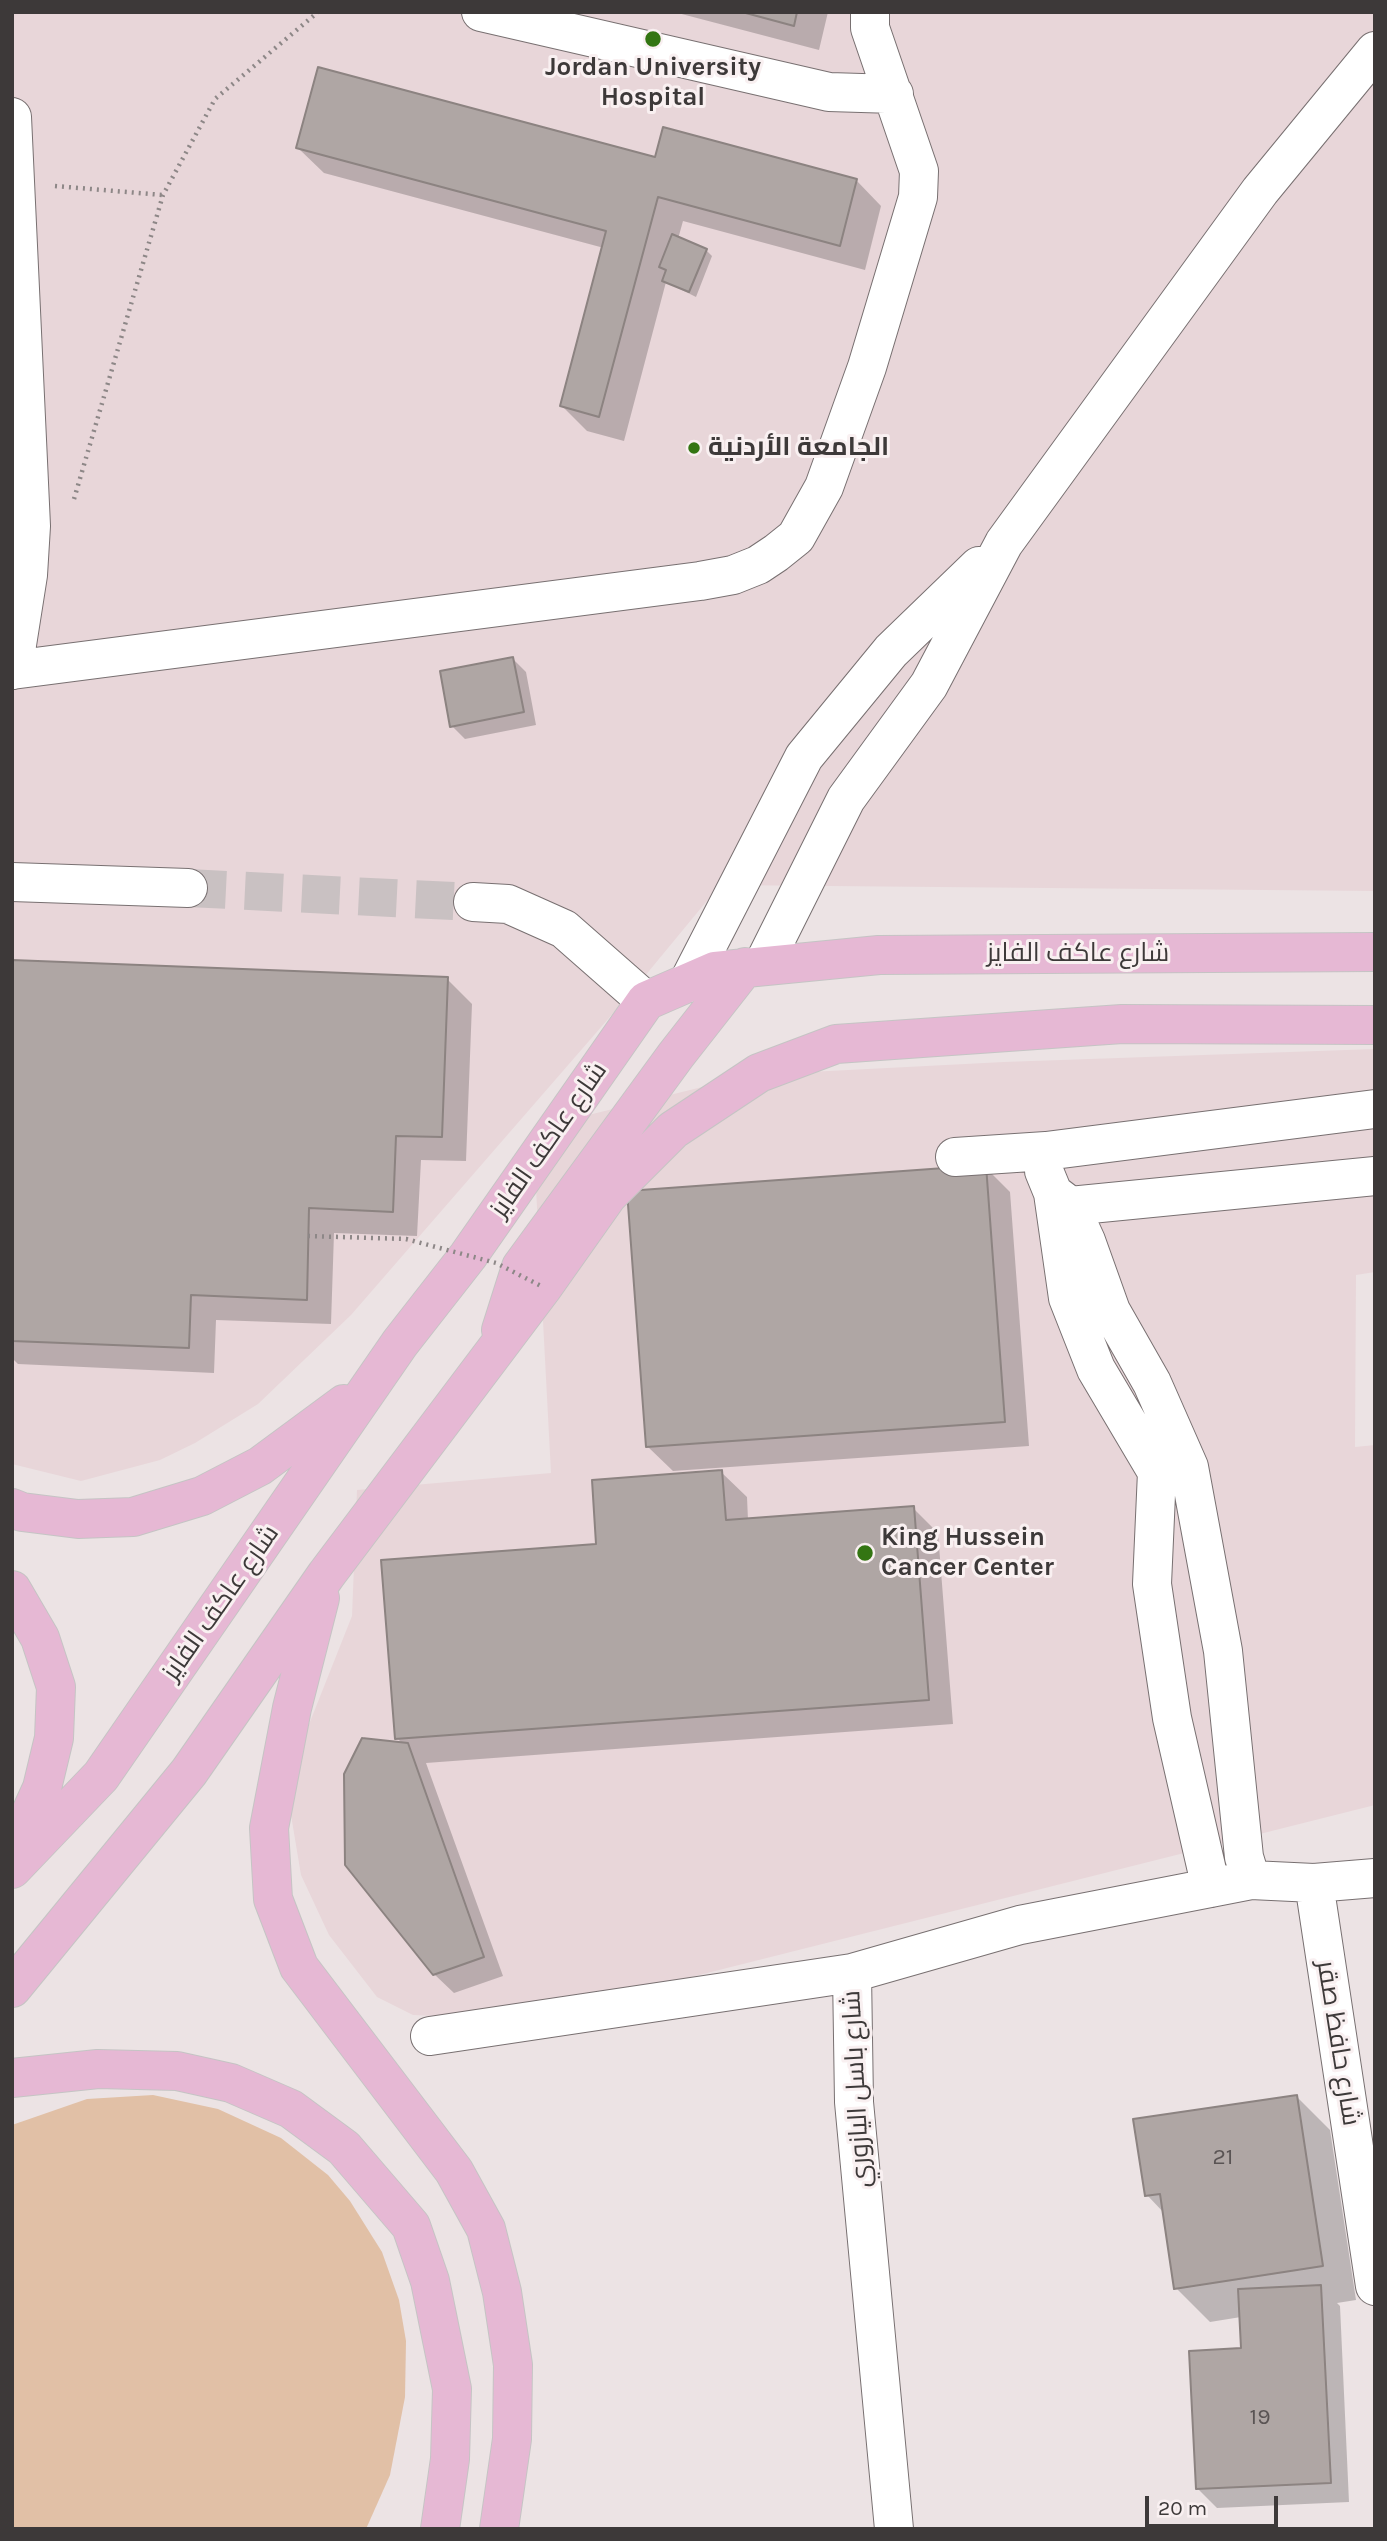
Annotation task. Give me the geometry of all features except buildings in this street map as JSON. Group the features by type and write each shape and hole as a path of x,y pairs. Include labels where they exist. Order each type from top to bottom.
{"main road":[{"name":"شارع عاكف الفايز","path":"12,1869 101,1776 400,1343 468,1256 646,1001 715,971 879,956 1375,952"},
{"path":"495,1349 521,1267 676,1055 754,966"},
{"path":"12,1988 189,1772 326,1575 543,1287 608,1195 673,1130 759,1073 836,1044 1122,1024 1375,1025"},
{"path":"12,1508 22,1512 78,1519 132,1517 202,1496 260,1466 335,1413 400,1343"},
{"path":"326,1575 292,1708 269,1828 273,1899 299,1967 454,2171 486,2229 502,2292 513,2365 512,2439 499,2529"},
{"path":"12,1590 40,1638 55,1688 54,1738 41,1788 12,1854"},
{"path":"12,2078 97,2070 191,2074 231,2083 291,2109 344,2148 411,2226 430,2281 452,2389 450,2459 440,2529"}],"street":[{"path":"481,12 807,88 851,94 894,94"},
{"path":"12,117 31,526 27,586 13,670 700,581 733,575 758,565 796,537 824,488 867,368 918,197 919,172 870,28 870,12"},
{"path":"754,966 846,799 929,685 1003,543 1260,191 1375,51"},
{"path":"688,983 804,757 891,651 1003,543"},
{"path":"12,882 188,888"},
{"path":"473,902 508,904 564,929 646,1001"},
{"path":"955,1157 1046,1151 1375,1109"},
{"path":"1046,1151 1044,1171 1086,1241 1111,1311 1152,1383 1189,1467 1223,1651 1244,1857 1251,1880"},
{"path":"1062,1200 1375,1176"},
{"path":"1062,1200 1068,1298 1096,1369 1157,1472 1152,1584 1172,1718 1211,1888"},
{"name":"شارع باسل اليازوري","path":"894,2529 854,2102 852,1973 1020,1925 1251,1880 1314,1883 1375,1878"},
{"name":"شارع حافظ صقر","path":"1314,1883 1375,2286"},
{"path":"430,2036 852,1973"}],"path":[{"path":"71,510 163,195 215,99 318,12"},
{"path":"16,183 163,195"},
{"path":"308,1236 406,1239 496,1263 543,1287"}],"shaded area":[{"name":"الجامعة الأردنية","path":"12,12 1375,12 1375,891 720,885 635,988 351,1315 258,1404 195,1443 160,1460 81,1481 12,1464"},
{"name":"King Hussein Cancer Center","path":"1375,1049 1375,1272 1356,1275 1355,1447 1375,1445 1375,1805 564,2009 457,2017 413,2015 377,1997 329,1935 301,1875 289,1803 302,1742 352,1616 357,1490 551,1473 534,1150 556,1123 751,1075 1004,1062"},
{"path":"153,2095 218,2109 281,2138 328,2175 350,2201 382,2252 399,2300 406,2341 405,2397 390,2475 366,2529 12,2529 12,2125 87,2099"}],"tunnel":[{"path":"188,888 473,902"}],"place":[{"name":"Jordan University Hospital","path":"653,39"},
{"name":"الجامعة الأردنية","path":"694,448"},
{"name":"King Hussein Cancer Center","path":"865,1553"}]}
